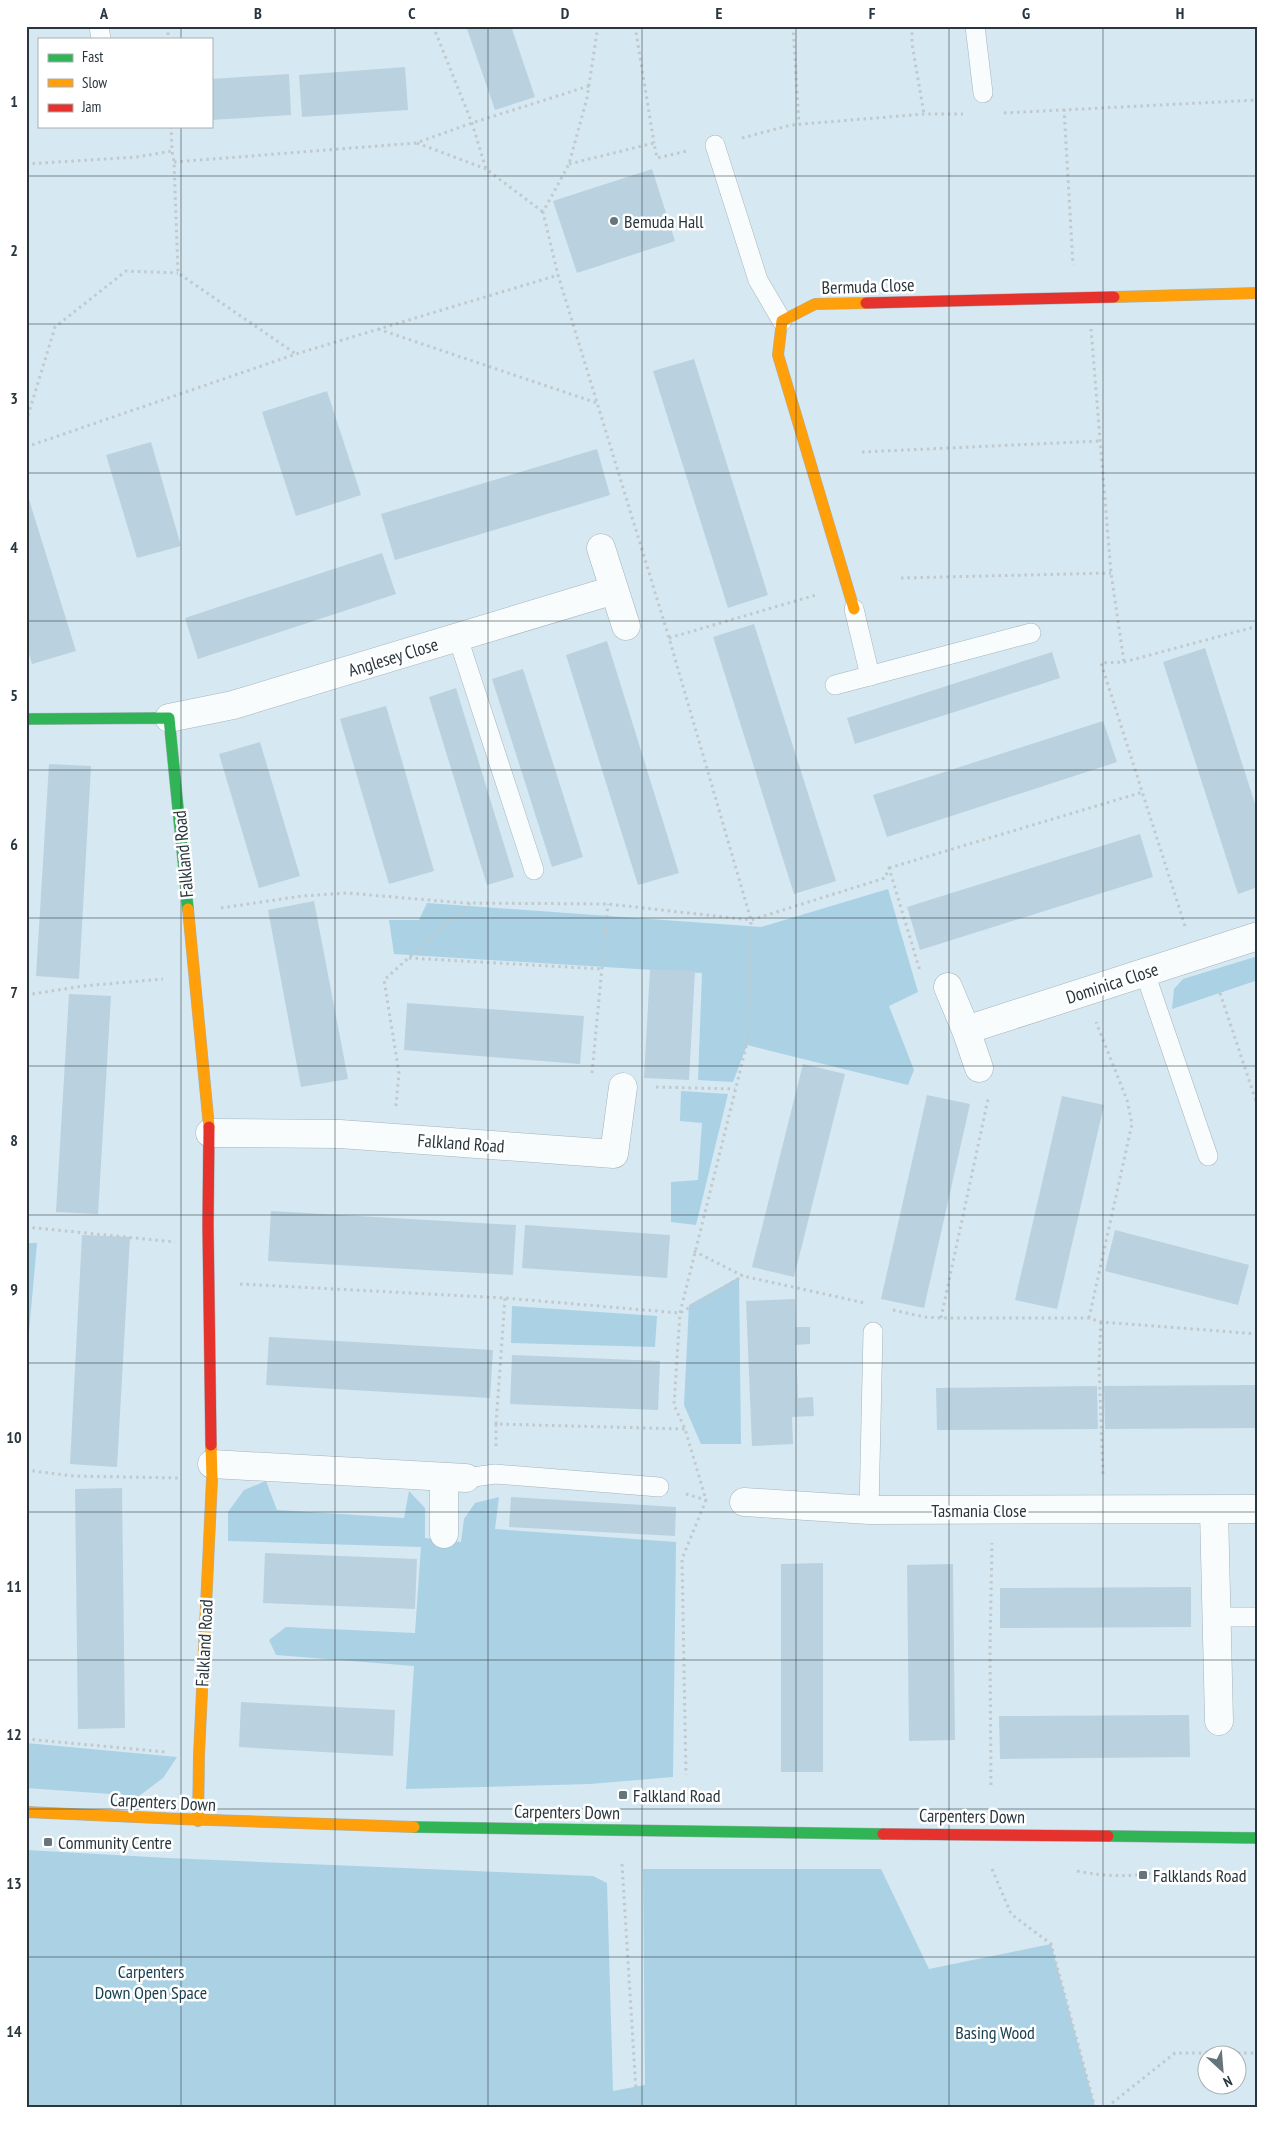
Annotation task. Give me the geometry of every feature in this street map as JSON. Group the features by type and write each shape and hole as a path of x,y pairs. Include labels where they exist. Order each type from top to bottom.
{"street":[{"name":"Bermuda Close","path":"782,322 816,304 1258,293"},
{"path":"782,322 778,355 854,609"},
{"path":"601,548 626,626"},
{"name":"Anglesey Close","path":"169,718 233,705 614,590"},
{"path":"26,719 169,718"},
{"name":"Falkland Road","path":"169,718 210,1134 208,1225 212,1472 199,1755 198,1822"},
{"name":"Dominica Close","path":"966,1030 1258,936"},
{"path":"948,987 979,1068"},
{"name":"Falkland Road","path":"210,1134 340,1134 614,1154 623,1086"},
{"path":"212,1472 455,1478 444,1534"},
{"name":"Tasmania Close","path":"744,1502 869,1510 1258,1509"},
{"path":"1214,1510 1215,1617 1219,1721"},
{"name":"Carpenters Down","path":"26,1812 198,1822 620,1831 1258,1838"}],"lane":[{"path":"975,26 983,93"},
{"path":"715,145 758,280 782,322"},
{"path":"854,609 870,676"},
{"path":"835,685 1031,633"},
{"path":"458,638 534,870"},
{"path":"1145,973 1208,1156"},
{"path":"869,1510 873,1332"},
{"path":"455,1478 495,1474 659,1487"},
{"path":"1215,1617 1258,1617"}],"path":[{"path":"433,26 472,123 486,169"},
{"path":"543,212 569,164 589,86 598,26"},
{"path":"635,26 657,158 799,124 924,114 969,114"},
{"path":"793,26 799,124"},
{"path":"912,26 912,44 924,114"},
{"path":"174,162 416,143 589,86"},
{"path":"997,113 1258,100"},
{"path":"1064,109 1075,298"},
{"path":"171,128 178,273"},
{"path":"416,143 486,169 543,212 558,275 669,638 751,920 748,1039 680,1313 674,1405 685,1429 706,1500 682,1558 686,1775"},
{"path":"569,164 654,143"},
{"path":"26,164 137,157 172,151"},
{"path":"26,422 55,326 126,271 178,273 296,354"},
{"path":"26,447 296,354 558,275"},
{"path":"1091,327 1111,572 1124,662"},
{"path":"378,329 597,403"},
{"path":"862,452 1100,441"},
{"path":"901,578 1111,572"},
{"path":"669,638 819,594"},
{"path":"1188,934 1101,664 1124,662 1258,626"},
{"path":"889,868 1143,792"},
{"path":"188,912 302,896 347,894 471,903 608,904 751,920 886,878 889,868"},
{"path":"889,868 922,976"},
{"path":"395,1113 399,1073 384,980 471,903"},
{"path":"608,904 591,1084 735,1089"},
{"path":"408,958 602,969"},
{"path":"26,994 83,986 194,976"},
{"path":"1084,992 1127,1100 1132,1124 1089,1318"},
{"path":"1220,993 1258,1107"},
{"path":"941,1318 989,1094 979,1068"},
{"path":"26,1226 181,1243"},
{"path":"694,1251 743,1276 870,1304"},
{"path":"233,1283 505,1298 680,1313 743,1276"},
{"path":"495,1474 496,1424 505,1298"},
{"path":"886,1308 925,1317 1089,1318 1101,1322 1258,1334"},
{"path":"1101,1322 1099,1365 1105,1510"},
{"path":"496,1424 685,1429"},
{"path":"26,1470 73,1476 212,1472"},
{"path":"659,1487 706,1500 744,1502"},
{"path":"991,1785 990,1649 993,1510"},
{"path":"26,1739 199,1755"},
{"path":"620,1831 637,2107"},
{"path":"990,1869 1011,1914 1051,1944 1095,2107"},
{"path":"1107,2107 1175,2053 1258,2053"}],"green space":[{"path":"888,889 918,992 889,1006 914,1070 908,1085 747,1045 733,1082 698,1080 702,973 394,954 389,920 419,920 427,903 761,927"},
{"path":"1258,956 1258,980 1172,1009 1174,989 1183,979"},
{"path":"681,1091 728,1094 696,1225 671,1222 671,1182 698,1180 702,1123 680,1121"},
{"path":"26,1243 37,1243 29,1332 26,1332"},
{"path":"739,1277 741,1444 701,1444 684,1405 689,1305"},
{"path":"512,1306 657,1316 655,1347 511,1343"},
{"path":"266,1481 277,1510 404,1518 409,1491 425,1508 425,1538 461,1542 464,1519 475,1503 499,1497 495,1529 676,1542 673,1777 590,1784 406,1789 414,1666 276,1655 269,1640 286,1627 415,1633 421,1547 228,1541 228,1512 244,1490"},
{"path":"26,1743 177,1757 163,1778 139,1796 26,1788"},
{"name":"Carpenters Down Open Space","path":"26,1850 593,1876 607,1883 613,2091 645,2085 643,1869 881,1869 929,1969 1051,1944 1095,2107 26,2107"}],"building":[{"path":"466,26 511,26 535,97 495,110"},
{"path":"405,67 408,110 302,117 299,75"},
{"path":"289,74 291,115 212,120 212,79"},
{"name":"Bemuda Hall","path":"652,169 675,241 577,273 553,201"},
{"path":"694,359 768,595 728,608 653,371"},
{"path":"327,391 361,495 296,516 262,412"},
{"path":"151,442 181,546 137,558 106,455"},
{"path":"597,449 610,495 395,560 381,514"},
{"path":"27,493 76,651 32,664 26,644"},
{"path":"382,553 396,594 198,659 185,618"},
{"path":"754,624 836,881 794,894 713,637"},
{"path":"607,641 679,873 638,885 566,655"},
{"path":"1205,648 1258,813 1258,887 1238,894 1163,662"},
{"path":"1052,652 1060,678 855,744 847,718"},
{"path":"523,669 583,857 552,867 492,679"},
{"path":"456,688 514,877 487,885 429,697"},
{"path":"386,706 434,871 389,884 340,719"},
{"path":"1103,721 1117,762 887,837 873,795"},
{"path":"260,742 300,876 259,888 219,754"},
{"path":"49,764 91,766 79,979 36,976"},
{"path":"1140,834 1153,877 920,950 907,907"},
{"path":"314,901 348,1079 301,1087 268,910"},
{"path":"650,969 695,971 689,1080 644,1078"},
{"path":"69,994 111,996 98,1214 56,1212"},
{"path":"407,1003 584,1016 580,1064 404,1050"},
{"path":"803,1064 845,1074 794,1277 752,1267"},
{"path":"927,1095 970,1104 924,1308 881,1299"},
{"path":"1062,1096 1104,1105 1057,1309 1015,1300"},
{"path":"271,1211 516,1225 513,1275 268,1261"},
{"path":"525,1225 670,1235 667,1278 522,1268"},
{"path":"1115,1230 1249,1265 1238,1305 1105,1271"},
{"path":"82,1235 130,1237 117,1467 70,1464"},
{"path":"795,1299 796,1327 810,1327 810,1344 796,1345 798,1398 813,1397 814,1416 792,1417 793,1444 752,1446 746,1301"},
{"path":"269,1337 493,1350 490,1398 266,1385"},
{"path":"512,1355 660,1361 658,1410 510,1404"},
{"path":"1258,1385 1258,1428 1105,1429 1104,1386"},
{"path":"1097,1386 1098,1429 937,1430 936,1388"},
{"path":"122,1488 125,1728 78,1729 75,1489"},
{"path":"511,1497 676,1507 675,1536 509,1527"},
{"path":"265,1553 417,1559 415,1609 263,1603"},
{"path":"823,1563 823,1772 781,1772 781,1564"},
{"path":"953,1564 955,1740 909,1741 907,1565"},
{"path":"1191,1587 1191,1627 1000,1628 1000,1588"},
{"path":"241,1702 395,1710 393,1756 239,1747"},
{"path":"1189,1715 1190,1757 1000,1759 999,1716"}],"traffic: fast":[{"path":"26,719 169,718 188,909"},
{"path":"414,1827 883,1834"},
{"path":"1108,1836 1258,1838"}],"traffic: slow":[{"path":"1114,297 1258,293"},
{"path":"854,609 778,355 782,321 815,304 866,303"},
{"path":"188,909 209,1127"},
{"path":"198,1821 199,1755 212,1479 211,1445"},
{"path":"26,1812 414,1827"}],"traffic: jam":[{"path":"866,303 1114,297"},
{"path":"209,1127 208,1225 211,1445"},
{"path":"883,1834 1108,1836"}],"place":[{"name":"Bemuda Hall","path":"614,221"},
{"name":"Falkland Road","path":"623,1795"},
{"name":"Community Centre","path":"48,1842"},
{"name":"Falklands Road","path":"1143,1875"}],"park label":[{"name":"Basing Wood","path":"995,2032"}]}
